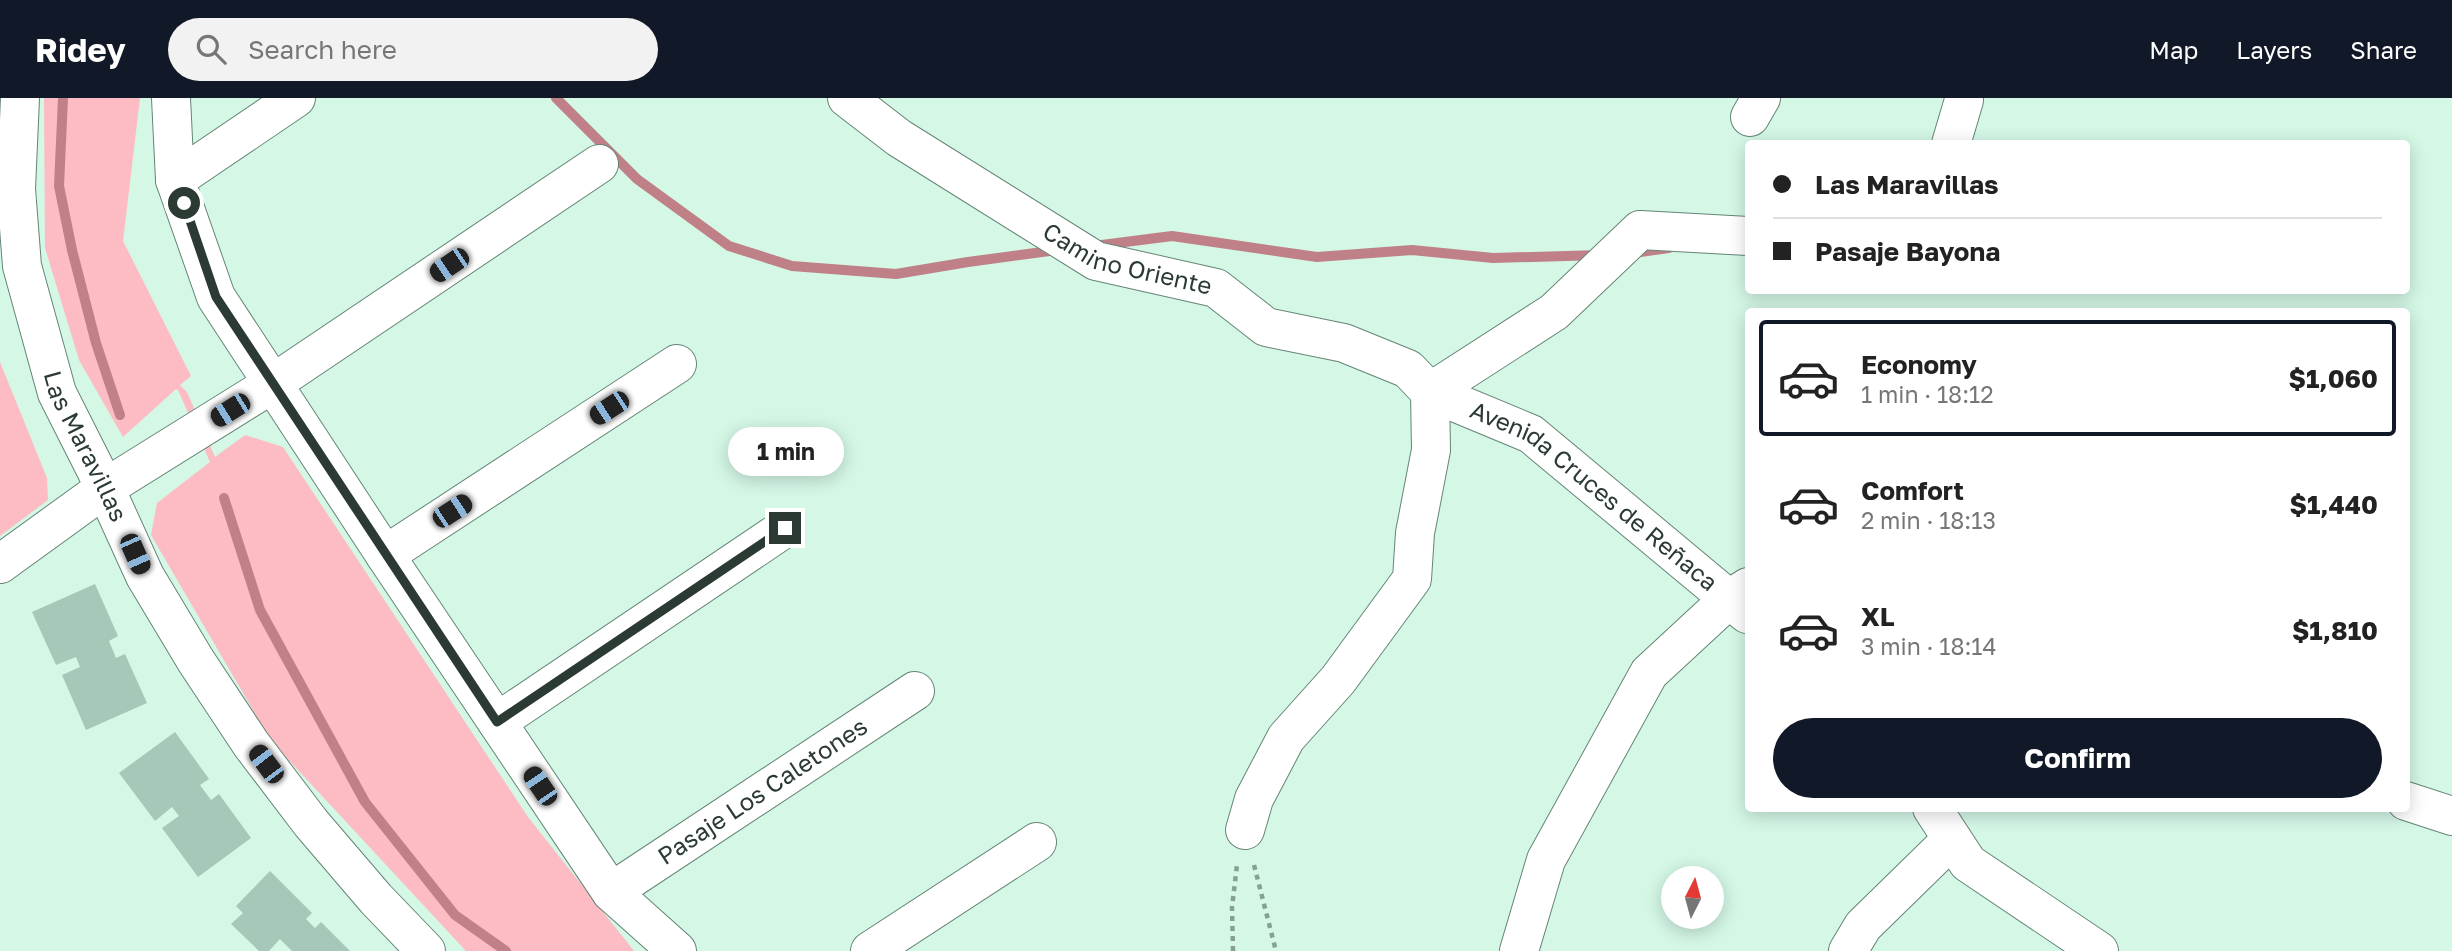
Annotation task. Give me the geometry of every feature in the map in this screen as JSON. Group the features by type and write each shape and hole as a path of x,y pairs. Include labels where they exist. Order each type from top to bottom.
{"street":[{"name":"Las Maravillas","path":"20,98 16,189 22,266 57,393 145,576 196,661 251,744 311,823 376,899 426,951"},
{"path":"172,98 176,180 216,297 611,892 677,951"},
{"path":"176,180 296,98"},
{"path":"1952,140 1964,100"},
{"name":"Camino Oriente","path":"870,106 899,138 1096,261 1216,288 1266,327 1344,343 1408,369 1430,392"},
{"path":"0,564 105,488 272,384 599,164"},
{"path":"1245,830 1254,799 1286,738 1338,680 1412,579 1415,533 1431,450 1430,392 1554,312 1640,230 1745,236"},
{"path":"385,555 677,364"},
{"name":"Avenida Cruces de Reñaca","path":"1430,392 1531,434 1742,601"},
{"path":"497,722 785,528"},
{"path":"1519,951 1546,860 1648,673 1742,601"},
{"name":"Pasaje Los Caletones","path":"611,892 915,691"},
{"path":"2410,801 2452,816"},
{"path":"1847,951 1863,926 1942,824 1968,863 2099,951"},
{"path":"870,951 1037,842"}],"path":[{"path":"1233,951 1232,907 1236,868 1245,830"},
{"path":"1245,830 1276,951"}],"shaded area":[{"path":"44,98 140,98 123,241 191,376 180,385 187,392 215,457 245,435 283,447 528,817 634,951 466,951 271,741 151,535 157,503 210,462 178,390 123,437 79,360 45,248"},
{"path":"0,362 47,478 48,500 0,536"}],"building":[{"path":"95,584 118,636 109,641 116,658 125,654 147,703 86,730 62,675 80,667 76,657 56,665 32,612"},
{"path":"175,732 209,779 200,785 211,800 219,794 251,838 198,877 162,828 179,816 172,807 155,821 119,773"},
{"path":"270,871 312,913 306,919 315,928 321,922 350,951 292,951 280,939 269,951 259,951 231,924 243,913 236,906"}],"waterway":[{"path":"63,98 59,186 96,343 120,415"},
{"path":"556,98 637,179 729,246 792,266 896,274 1057,250"},
{"path":"1094,246 1172,236 1317,257 1412,250 1493,258 1600,255"},
{"path":"1633,253 1669,248"},
{"path":"224,498 260,610 365,802 455,915 506,951"}],"route":[{"path":"184,203 216,297 497,722 785,528"}]}
